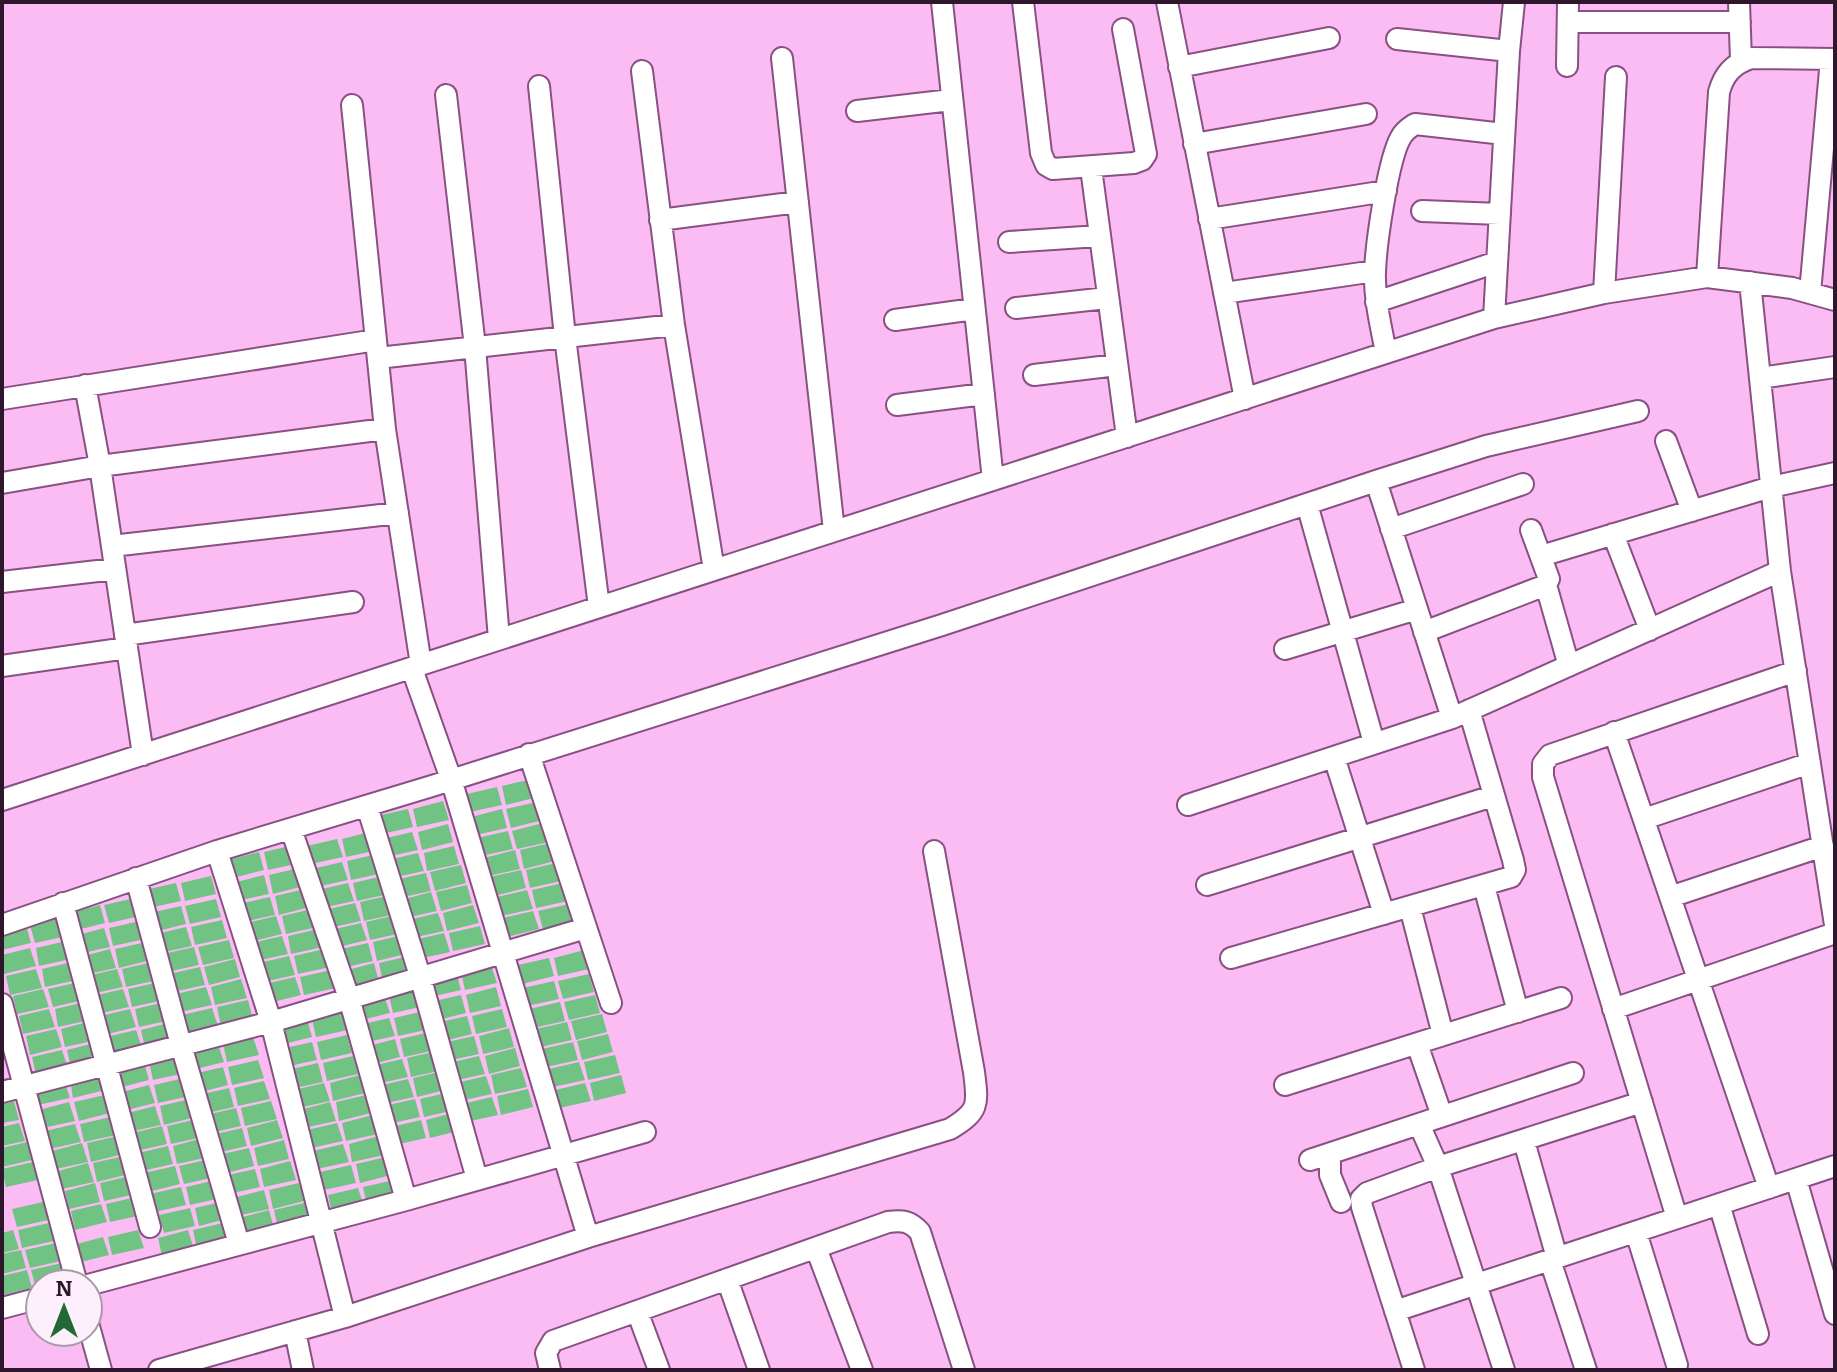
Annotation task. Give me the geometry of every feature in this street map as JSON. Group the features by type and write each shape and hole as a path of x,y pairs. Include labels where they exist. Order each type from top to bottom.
{"street":[{"path":"942,2 993,480"},
{"path":"1023,2 1041,153 1046,165 1053,169 1134,163 1146,154 1123,29"},
{"path":"1167,2 1245,399"},
{"path":"1494,318 1514,2"},
{"path":"1567,66 1568,12 1739,12 1741,61"},
{"path":"1179,67 1329,38"},
{"path":"1397,39 1509,51"},
{"path":"782,58 834,531"},
{"path":"1707,277 1719,92 1723,78 1741,61 1751,58 1833,59 1810,293"},
{"path":"642,71 674,325 714,570"},
{"path":"1604,293 1616,77"},
{"path":"539,86 565,337 599,607"},
{"path":"446,95 475,347 499,639"},
{"path":"857,111 951,100"},
{"path":"352,105 385,429 417,667 588,1237"},
{"path":"1194,144 1366,114"},
{"path":"1386,353 1376,302 1375,271 1386,191 1399,140 1406,129 1415,124 1504,134"},
{"path":"1091,168 1127,437"},
{"path":"1209,219 1386,191"},
{"path":"660,220 798,202"},
{"path":"1422,211 1500,214"},
{"path":"1009,242 1099,236"},
{"path":"1376,302 1497,262"},
{"path":"1224,293 1375,271"},
{"path":"2,800 1494,318 1604,293 1707,277 1750,282 1835,300"},
{"path":"1750,282 1780,571 1823,846 1832,881 1835,925"},
{"path":"1016,308 1107,298"},
{"path":"895,320 974,309"},
{"path":"2,399 85,385 377,349 475,347 674,325"},
{"path":"1034,375 1117,365"},
{"path":"1760,378 1835,367"},
{"path":"85,385 143,755"},
{"path":"897,405 984,394"},
{"path":"2,925 217,851 942,625 1486,446 1638,411"},
{"path":"2,483 100,466 385,429"},
{"path":"1666,441 1692,511"},
{"path":"1541,556 1771,487 1835,473"},
{"path":"1231,958 1484,886 1511,877 1515,870 1493,796 1424,632 1376,481"},
{"path":"1391,529 1523,484"},
{"path":"1307,504 1374,743"},
{"path":"112,546 398,513"},
{"path":"1424,632 1546,585 1549,579 1531,530"},
{"path":"1613,534 1650,630"},
{"path":"2,582 115,569"},
{"path":"1188,805 1460,714 1780,571"},
{"path":"1546,585 1569,666"},
{"path":"2,666 353,602"},
{"path":"1285,649 1417,609"},
{"path":"1677,1218 1543,777 1543,764 1550,755 1796,671"},
{"path":"1614,732 1769,1188"},
{"path":"529,754 611,1003"},
{"path":"1334,757 1384,914"},
{"path":"1644,819 1810,763"},
{"path":"1207,885 1493,796"},
{"path":"367,806 420,976 477,1179"},
{"path":"291,829 349,998 406,1200"},
{"path":"1670,897 1823,846"},
{"path":"217,851 271,1022 345,1317"},
{"path":"159,1370 345,1317 588,1237 950,1129 968,1118 977,1100 974,1072 934,851"},
{"path":"136,878 239,1244"},
{"path":"1484,886 1518,1012"},
{"path":"63,903 150,1227"},
{"path":"1410,907 1443,1035"},
{"path":"2,1092 271,1022 586,928"},
{"path":"1613,1009 1835,933"},
{"path":"1285,1085 1561,998"},
{"path":"2,1004 73,1268"},
{"path":"1417,1044 1442,1116"},
{"path":"1341,1202 1320,1157 1573,1073"},
{"path":"1414,1370 1361,1199 1367,1193 1438,1167 1642,1102"},
{"path":"1419,1124 1438,1167 1504,1370"},
{"path":"104,1281 645,1132"},
{"path":"1524,1141 1586,1370"},
{"path":"1395,1311 1835,1166"},
{"path":"1796,1179 1835,1314"},
{"path":"1719,1204 1758,1334"},
{"path":"550,1370 546,1353 553,1341 888,1222 902,1220 913,1224 920,1232 964,1370"},
{"path":"1636,1232 1677,1365"},
{"path":"816,1248 862,1370"},
{"path":"727,1279 759,1370"},
{"path":"2,1308 24,1302"},
{"path":"637,1311 659,1370"},
{"path":"295,1331 303,1370"},
{"path":"95,1348 101,1370"}],"building":[{"path":"532,779 538,797 506,805 502,786"},
{"path":"497,787 502,805 470,812 467,794"},
{"path":"443,801 449,820 417,827 413,809"},
{"path":"537,802 543,820 511,828 506,809"},
{"path":"408,809 413,827 382,834 377,816"},
{"path":"502,809 507,828 476,835 471,817"},
{"path":"543,823 549,842 517,849 512,831"},
{"path":"448,824 453,842 422,850 418,832"},
{"path":"373,831 378,850 346,857 342,839"},
{"path":"508,831 513,849 481,856 477,838"},
{"path":"412,832 418,850 386,857 382,839"},
{"path":"337,839 343,857 311,864 307,846"},
{"path":"550,843 555,861 524,869 520,850"},
{"path":"294,845 300,863 268,870 264,852"},
{"path":"454,846 459,864 427,871 424,853"},
{"path":"515,850 520,869 488,876 484,858"},
{"path":"259,852 264,870 233,878 228,860"},
{"path":"418,853 424,871 392,878 388,860"},
{"path":"377,854 383,873 351,880 347,861"},
{"path":"342,862 348,880 316,887 312,869"},
{"path":"556,863 561,881 530,888 526,870"},
{"path":"461,865 466,883 435,891 430,872"},
{"path":"299,868 304,886 273,894 269,875"},
{"path":"521,870 526,888 494,896 490,877"},
{"path":"426,873 431,891 399,898 395,880"},
{"path":"264,875 269,894 237,901 233,883"},
{"path":"211,876 216,894 185,901 181,883"},
{"path":"383,876 389,894 357,901 353,883"},
{"path":"176,883 181,901 149,908 145,890"},
{"path":"348,883 354,901 322,908 318,890"},
{"path":"563,883 568,901 536,908 532,890"},
{"path":"467,885 472,903 441,911 436,892"},
{"path":"305,889 310,907 279,915 275,896"},
{"path":"527,890 533,909 501,916 497,897"},
{"path":"431,892 437,911 405,918 401,900"},
{"path":"391,895 396,914 364,921 360,902"},
{"path":"270,897 275,915 243,922 239,904"},
{"path":"135,898 140,916 109,923 104,905"},
{"path":"216,899 221,917 190,924 185,906"},
{"path":"355,903 361,921 329,928 325,910"},
{"path":"569,904 574,922 543,929 538,911"},
{"path":"100,905 105,923 73,931 69,913"},
{"path":"473,905 479,923 447,931 443,913"},
{"path":"181,906 186,924 154,932 150,913"},
{"path":"312,909 317,927 286,934 282,916"},
{"path":"533,911 539,929 507,937 503,918"},
{"path":"438,913 444,931 412,938 408,920"},
{"path":"396,915 402,933 370,940 366,922"},
{"path":"276,916 282,934 250,942 246,923"},
{"path":"61,918 67,936 35,943 30,925"},
{"path":"222,920 227,938 195,945 191,927"},
{"path":"140,921 145,939 113,946 109,928"},
{"path":"361,923 367,940 335,948 331,930"},
{"path":"26,925 31,943 2,950 2,931"},
{"path":"480,926 485,944 453,951 449,933"},
{"path":"186,927 192,946 160,953 156,934"},
{"path":"104,928 110,947 78,954 74,936"},
{"path":"318,929 323,947 291,954 288,936"},
{"path":"444,933 450,952 418,959 414,940"},
{"path":"403,935 409,953 377,961 373,942"},
{"path":"282,936 288,954 256,961 252,943"},
{"path":"229,940 234,958 203,965 198,947"},
{"path":"66,941 71,959 39,966 36,948"},
{"path":"146,942 151,960 119,968 115,949"},
{"path":"368,943 373,961 342,968 337,950"},
{"path":"194,947 199,965 167,972 163,954"},
{"path":"30,948 36,966 4,974 2,955"},
{"path":"110,949 116,968 84,975 80,957"},
{"path":"324,949 330,967 298,974 294,956"},
{"path":"584,950 589,969 558,976 554,958"},
{"path":"289,956 295,975 263,982 259,963"},
{"path":"409,956 415,974 383,982 379,963"},
{"path":"549,958 554,976 522,984 518,965"},
{"path":"235,959 240,977 209,985 204,967"},
{"path":"72,962 77,980 45,987 42,969"},
{"path":"153,962 158,980 126,987 122,969"},
{"path":"374,963 379,982 348,989 344,971"},
{"path":"491,965 497,983 465,990 461,972"},
{"path":"200,967 205,985 173,992 169,974"},
{"path":"36,969 42,988 10,995 6,976"},
{"path":"117,969 123,987 91,994 87,976"},
{"path":"331,970 336,988 304,995 300,977"},
{"path":"456,972 461,990 430,997 425,979"},
{"path":"589,974 594,992 563,999 558,981"},
{"path":"295,977 301,995 269,1003 265,984"},
{"path":"241,979 247,998 215,1005 211,987"},
{"path":"554,981 559,999 527,1006 523,988"},
{"path":"79,982 84,1000 53,1007 48,989"},
{"path":"159,982 164,1000 132,1007 128,989"},
{"path":"206,987 212,1005 180,1012 176,994"},
{"path":"419,987 425,1006 393,1013 389,995"},
{"path":"496,987 501,1006 470,1013 466,995"},
{"path":"43,989 49,1007 17,1014 13,996"},
{"path":"123,989 129,1007 97,1014 93,996"},
{"path":"384,995 390,1013 358,1021 354,1002"},
{"path":"461,995 466,1013 434,1021 430,1002"},
{"path":"595,995 600,1013 569,1020 564,1002"},
{"path":"248,1000 253,1019 221,1026 217,1007"},
{"path":"85,1002 90,1020 58,1027 55,1009"},
{"path":"165,1002 171,1020 139,1027 135,1009"},
{"path":"560,1002 565,1021 533,1028 529,1009"},
{"path":"212,1008 218,1026 186,1033 182,1015"},
{"path":"49,1009 55,1027 23,1034 19,1016"},
{"path":"130,1009 136,1027 104,1035 100,1016"},
{"path":"502,1009 507,1027 476,1034 472,1016"},
{"path":"424,1011 430,1029 398,1036 394,1018"},
{"path":"342,1012 348,1030 316,1037 312,1019"},
{"path":"602,1014 607,1032 576,1040 571,1021"},
{"path":"467,1016 472,1034 440,1042 436,1023"},
{"path":"389,1018 395,1036 363,1043 359,1025"},
{"path":"307,1019 312,1037 280,1045 276,1026"},
{"path":"91,1021 97,1040 65,1047 61,1029"},
{"path":"172,1022 177,1041 145,1048 141,1030"},
{"path":"567,1022 572,1040 540,1047 536,1029"},
{"path":"509,1028 514,1047 483,1054 479,1036"},
{"path":"56,1029 62,1047 30,1055 26,1036"},
{"path":"136,1030 142,1048 110,1056 106,1037"},
{"path":"430,1032 436,1050 404,1057 400,1039"},
{"path":"608,1034 613,1052 582,1060 577,1041"},
{"path":"347,1035 352,1053 321,1060 317,1042"},
{"path":"474,1036 479,1054 447,1061 443,1043"},
{"path":"253,1037 259,1055 227,1062 223,1044"},
{"path":"395,1039 400,1057 369,1065 365,1047"},
{"path":"98,1042 103,1061 71,1068 67,1050"},
{"path":"312,1042 317,1060 285,1067 281,1049"},
{"path":"573,1042 578,1060 546,1067 542,1049"},
{"path":"218,1044 224,1062 192,1070 188,1051"},
{"path":"515,1048 520,1066 489,1074 485,1056"},
{"path":"62,1050 68,1068 36,1075 32,1057"},
{"path":"437,1051 443,1070 411,1077 407,1058"},
{"path":"179,1055 185,1073 153,1080 149,1062"},
{"path":"615,1055 620,1073 588,1080 584,1062"},
{"path":"353,1056 358,1074 327,1081 323,1063"},
{"path":"479,1056 485,1074 453,1081 449,1063"},
{"path":"402,1059 408,1077 376,1084 372,1066"},
{"path":"258,1060 264,1078 232,1085 228,1067"},
{"path":"144,1062 149,1080 118,1088 114,1069"},
{"path":"579,1062 585,1080 553,1087 549,1069"},
{"path":"318,1063 323,1082 291,1089 287,1070"},
{"path":"223,1067 228,1085 197,1093 193,1074"},
{"path":"521,1068 527,1087 495,1094 491,1075"},
{"path":"443,1071 449,1089 417,1097 413,1078"},
{"path":"100,1072 105,1090 73,1098 70,1079"},
{"path":"360,1075 365,1093 333,1101 330,1083"},
{"path":"621,1075 626,1093 594,1101 590,1083"},
{"path":"486,1076 492,1094 460,1101 456,1083"},
{"path":"184,1078 190,1096 158,1103 154,1085"},
{"path":"408,1079 414,1097 382,1104 378,1086"},
{"path":"64,1080 70,1098 38,1105 34,1087"},
{"path":"264,1081 270,1099 238,1106 234,1088"},
{"path":"324,1083 330,1101 298,1108 294,1090"},
{"path":"585,1083 591,1101 559,1108 555,1090"},
{"path":"149,1085 155,1103 123,1111 118,1093"},
{"path":"229,1088 234,1107 203,1114 199,1095"},
{"path":"528,1089 533,1107 501,1115 497,1096"},
{"path":"450,1092 455,1110 424,1117 420,1099"},
{"path":"105,1095 110,1113 79,1121 74,1102"},
{"path":"366,1095 371,1113 339,1121 336,1102"},
{"path":"492,1097 498,1115 466,1122 462,1104"},
{"path":"190,1099 196,1117 164,1125 160,1106"},
{"path":"415,1099 420,1117 388,1124 384,1106"},
{"path":"14,1101 19,1120 2,1123 2,1104"},
{"path":"271,1101 277,1119 245,1126 241,1108"},
{"path":"69,1102 75,1121 43,1128 39,1110"},
{"path":"330,1102 336,1121 304,1128 300,1110"},
{"path":"155,1106 161,1125 129,1132 124,1114"},
{"path":"236,1108 241,1126 210,1133 206,1115"},
{"path":"456,1112 462,1130 430,1138 426,1120"},
{"path":"373,1115 378,1134 346,1141 342,1123"},
{"path":"111,1117 116,1135 84,1142 80,1124"},
{"path":"197,1119 203,1137 171,1144 167,1126"},
{"path":"277,1120 283,1138 251,1146 247,1128"},
{"path":"421,1120 426,1138 395,1145 391,1127"},
{"path":"19,1123 25,1141 2,1146 2,1127"},
{"path":"337,1123 343,1141 311,1148 307,1130"},
{"path":"75,1124 81,1142 49,1149 45,1131"},
{"path":"162,1126 167,1144 136,1151 132,1133"},
{"path":"242,1128 247,1146 216,1153 212,1135"},
{"path":"118,1136 123,1154 91,1162 87,1143"},
{"path":"379,1136 384,1155 352,1162 349,1144"},
{"path":"203,1138 209,1157 177,1164 173,1146"},
{"path":"284,1140 289,1159 258,1166 254,1148"},
{"path":"27,1142 32,1160 2,1167 2,1148"},
{"path":"82,1143 88,1162 56,1169 52,1151"},
{"path":"343,1144 349,1162 317,1169 313,1151"},
{"path":"168,1146 173,1164 142,1171 138,1153"},
{"path":"249,1148 254,1166 222,1174 218,1155"},
{"path":"124,1156 129,1174 97,1182 93,1163"},
{"path":"386,1157 391,1175 360,1183 356,1164"},
{"path":"210,1159 215,1177 184,1184 179,1166"},
{"path":"290,1161 296,1180 264,1187 260,1169"},
{"path":"33,1162 38,1180 6,1187 2,1169"},
{"path":"88,1163 94,1182 62,1189 58,1171"},
{"path":"351,1165 356,1183 324,1190 320,1172"},
{"path":"175,1166 180,1184 148,1192 144,1173"},
{"path":"255,1169 260,1187 228,1194 224,1176"},
{"path":"130,1176 136,1194 104,1201 100,1183"},
{"path":"216,1180 221,1198 190,1205 186,1187"},
{"path":"394,1180 399,1199 367,1206 363,1187"},
{"path":"95,1183 100,1202 69,1209 65,1191"},
{"path":"299,1183 304,1201 273,1209 269,1190"},
{"path":"181,1187 186,1205 155,1212 150,1194"},
{"path":"358,1188 364,1206 332,1213 328,1195"},
{"path":"264,1190 269,1209 237,1216 233,1198"},
{"path":"136,1197 142,1215 110,1222 106,1204"},
{"path":"225,1201 230,1218 199,1226 195,1208"},
{"path":"43,1202 48,1220 17,1227 12,1209"},
{"path":"304,1203 310,1221 278,1228 274,1210"},
{"path":"101,1204 107,1222 75,1230 71,1211"},
{"path":"190,1208 195,1226 164,1233 159,1215"},
{"path":"269,1210 274,1228 242,1236 239,1218"},
{"path":"49,1223 54,1241 22,1248 18,1230"},
{"path":"223,1223 229,1241 197,1249 193,1230"},
{"path":"13,1230 19,1249 2,1253 2,1233"},
{"path":"138,1230 144,1248 112,1255 108,1237"},
{"path":"188,1230 194,1249 162,1256 158,1238"},
{"path":"103,1237 109,1255 77,1263 73,1245"},
{"path":"56,1243 61,1261 30,1268 25,1250"},
{"path":"21,1250 26,1268 2,1274 2,1254"},
{"path":"62,1263 63,1268 40,1268"},
{"path":"24,1271 24,1290 2,1295 2,1276"}]}
